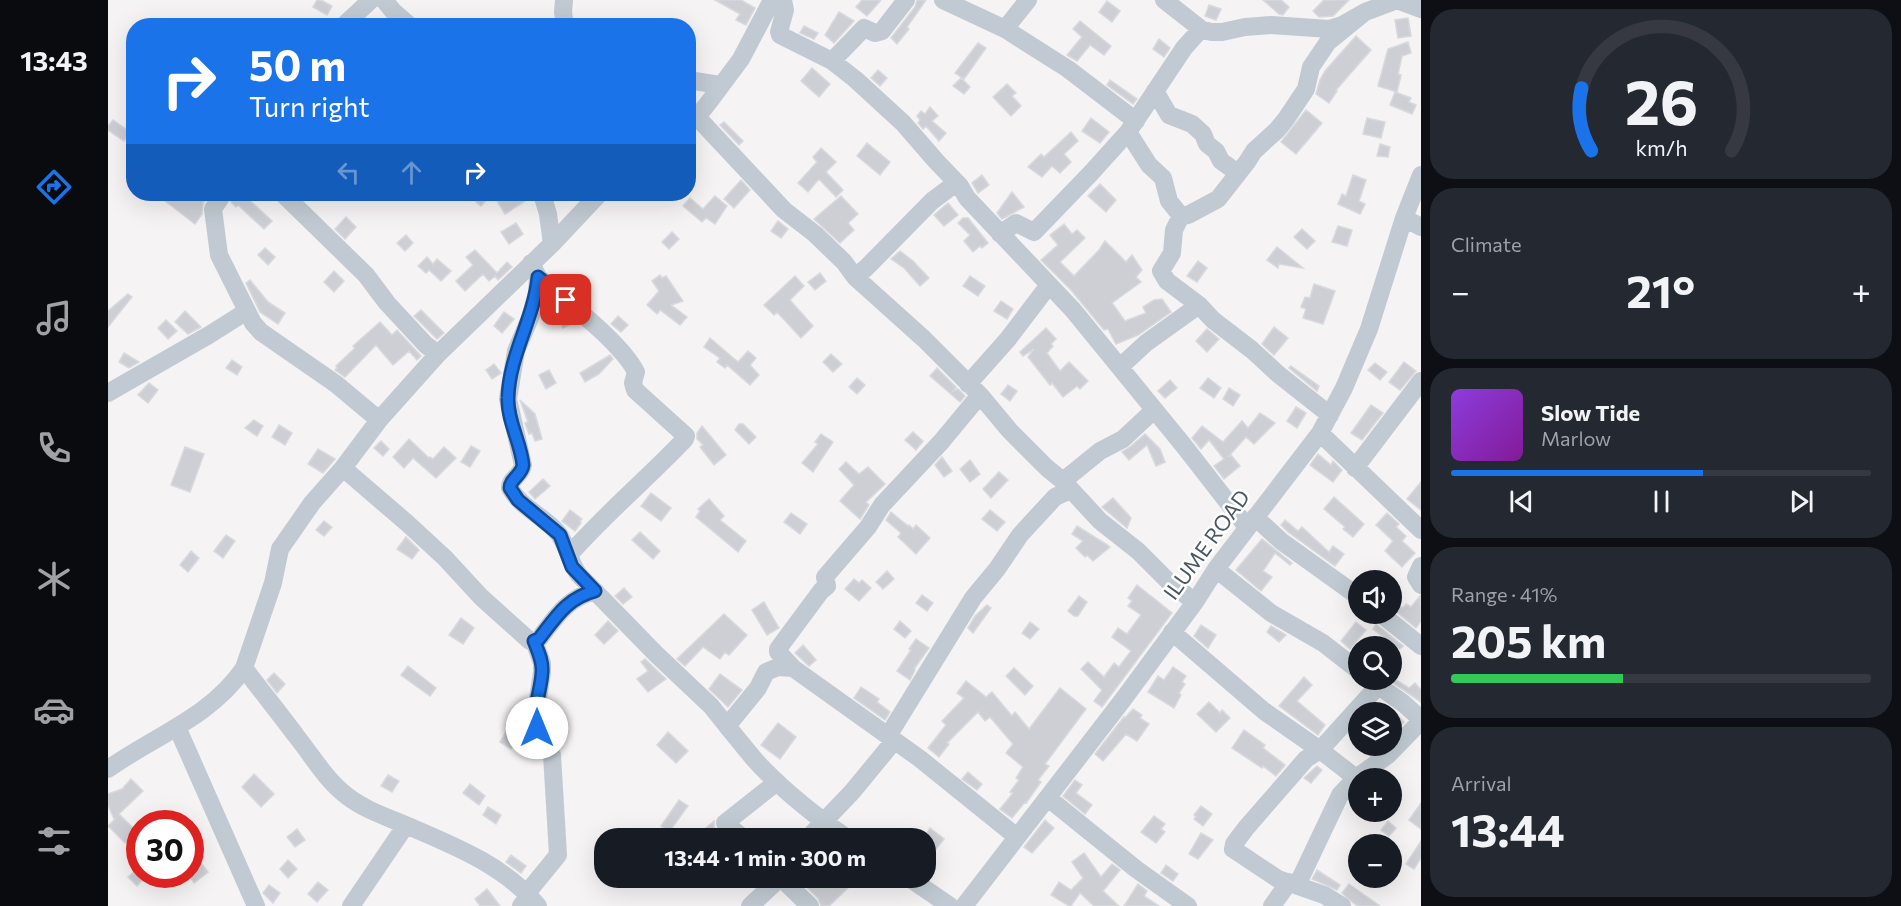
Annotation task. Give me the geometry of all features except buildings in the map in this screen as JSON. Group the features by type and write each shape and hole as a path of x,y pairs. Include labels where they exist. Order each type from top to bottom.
{"street":[{"path":"352,18 371,0"},
{"path":"384,0 401,18"},
{"path":"564,0 564,18"},
{"path":"696,116 741,59 772,0"},
{"path":"783,0 785,10 780,35 832,61 903,123 960,186 967,198 1073,310 1154,410 1251,522 1348,589"},
{"path":"832,61 864,28 875,33 882,31 906,0"},
{"path":"943,0 1005,29 1068,69 1132,126 1149,165 1163,178 1169,201 1181,216"},
{"path":"1005,29 1028,0"},
{"path":"1164,0 1202,29 1211,32 1271,25 1329,29 1341,26 1365,12 1398,0 1421,9"},
{"path":"1181,216 1188,215 1218,199 1254,151 1286,119 1306,89 1311,67 1328,42 1365,12"},
{"path":"1000,234 1017,223 1034,232 1091,173 1132,126 1184,48 1202,29"},
{"path":"696,81 720,85"},
{"path":"1155,91 1169,115 1191,124 1203,134 1207,144 1216,151 1221,161 1238,173"},
{"path":"696,123 784,210 822,241 844,262 855,277 924,339 1100,521 1195,602"},
{"name":"ILUME ROAD","path":"964,906 1048,798 1195,602 1251,522 1320,433 1344,388 1369,329 1404,218 1421,175"},
{"path":"855,277 932,201 952,186 960,186"},
{"path":"218,201 213,209 219,255 247,311 261,332 336,384 379,420"},
{"path":"290,201 366,275 387,303 426,345 438,354"},
{"path":"544,201 552,244"},
{"path":"108,769 206,709 230,686 244,668 273,583 280,549 312,503 343,468 379,420 438,354 534,270 552,244 592,201"},
{"path":"1181,216 1174,230 1172,253 1161,271 1167,280 1330,415"},
{"path":"1404,218 1421,227"},
{"path":"534,270 626,356 636,372 633,383 635,390 686,436 685,440 657,469 593,529 569,555"},
{"path":"534,270 534,308 516,351 508,399 523,465 520,474 509,485 518,500 560,535 572,567 662,660 711,706 754,759 777,782 833,828"},
{"path":"1017,837 920,758 793,668 780,656 778,649 827,586 825,577 868,527 882,505 941,442 1008,339 1049,285"},
{"path":"1120,367 1146,343 1199,305"},
{"path":"108,393 247,311"},
{"path":"1355,468 1421,381"},
{"path":"819,828 891,739 973,598 997,569 1020,535 1100,451 1123,439 1154,410"},
{"path":"1320,433 1421,530"},
{"path":"343,468 430,544 481,597 530,640 539,639 572,600 579,595 595,591"},
{"path":"1421,566 1416,577 1421,585"},
{"path":"1216,569 1271,613 1323,643 1348,662"},
{"path":"1394,624 1421,646"},
{"path":"1172,632 1256,704 1348,772"},
{"path":"530,902 531,888 558,855 552,754 535,719 542,663 534,641"},
{"path":"727,726 758,688 766,672 778,667 793,668"},
{"path":"244,668 328,778 347,796 369,809 487,862 530,902"},
{"path":"1342,906 1324,895 1278,879 1233,849 1234,844 1306,759 1320,750 1368,690"},
{"path":"1370,768 1388,755 1421,720 1403,703 1384,690"},
{"path":"177,727 256,906"},
{"path":"731,828 725,823 777,782"},
{"path":"1272,906 1292,883 1300,879 1340,795 1348,786"},
{"path":"1048,798 1136,869 1188,906"},
{"path":"351,906 406,825"},
{"path":"750,906 770,888"},
{"path":"791,888 810,906"},
{"path":"924,888 950,906"}],"route":[{"path":"537,728 535,708 542,663 534,641 539,639 572,600 579,595 595,591 572,567 560,535 518,500 510,488 509,485 520,474 523,465 508,399 516,351 534,308 538,277 566,300"}]}
